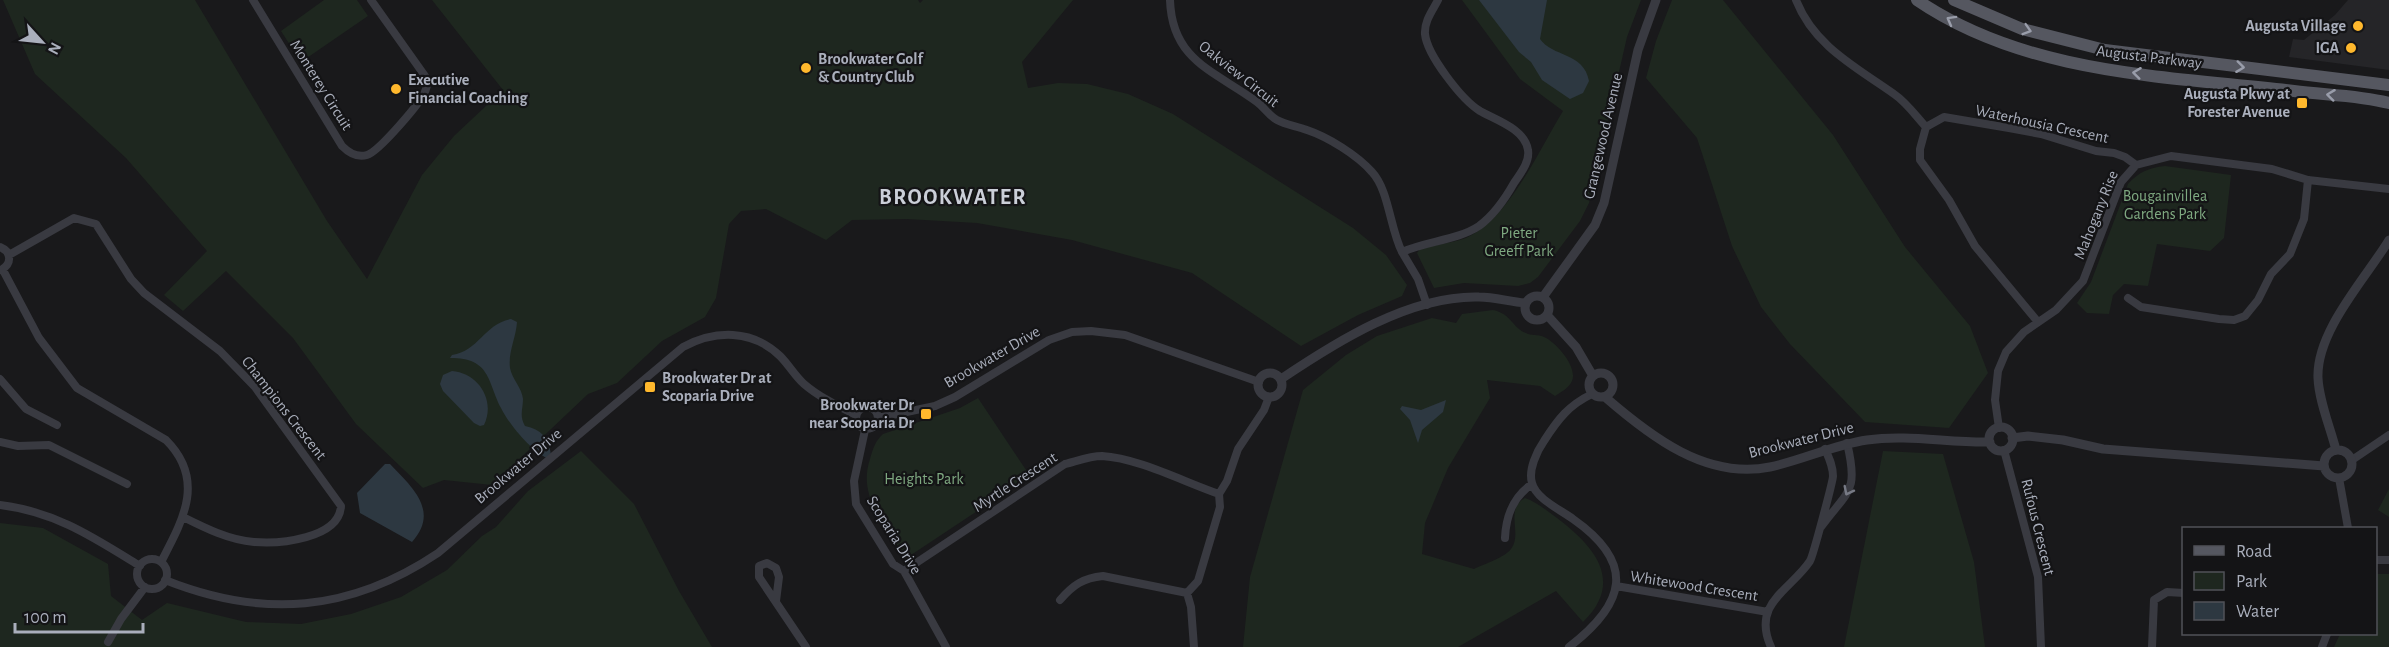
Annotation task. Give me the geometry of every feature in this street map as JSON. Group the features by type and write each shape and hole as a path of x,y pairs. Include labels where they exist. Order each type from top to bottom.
{"main road":[{"name":"Augusta Parkway","path":"1917,0 1956,23 2044,57 2140,73 2389,103"},
{"name":"Augusta Parkway","path":"1954,0 2022,29 2105,50 2389,85"}],"street":[{"name":"Monterey Circuit","path":"253,0 342,146 355,155 364,156 376,150 422,98 427,86 425,76 371,0"},
{"name":"Oakview Circuit","path":"1170,0 1173,25 1180,41 1196,62 1256,101 1275,119 1320,136 1363,163 1374,174 1382,190 1394,237 1418,279 1427,306"},
{"path":"1402,252 1430,241 1464,234 1480,225 1508,194 1528,157 1526,142 1519,134 1478,109 1452,84 1428,45 1425,31 1429,15 1438,0"},
{"path":"1796,0 1800,12 1816,34 1837,55 1867,78 1895,94 1926,127 1920,149 1920,160 1949,200 1975,246 2038,322"},
{"name":"Grangewood Avenue","path":"1543,297 1595,225 1604,203 1638,50 1656,1"},
{"name":"Waterhousia Crescent","path":"1926,127 1944,117 2019,130 2125,157 2136,165"},
{"name":"Mahogany Rise","path":"2000,428 1995,400 1998,371 2006,352 2024,332 2056,310 2083,281 2121,182 2136,165 2171,156 2272,169 2308,180 2389,189"},
{"path":"2128,298 2141,307 2219,319 2234,320 2245,316 2258,300 2271,274 2290,254 2304,219 2308,180"},
{"name":"Champions Crescent","path":"9,255 74,218 96,224 127,272 144,293 220,351 255,387 341,506 334,524 325,531 291,540 254,542 230,537 183,517"},
{"path":"2336,450 2318,377 2321,360 2336,319 2389,240"},
{"path":"0,247 9,255 9,264 2,270 39,338 77,388 166,440 176,450 189,484 183,517 161,562"},
{"path":"2371,270 2389,250"},
{"path":"1532,296 1543,297 1549,307 1547,315 1540,320 1532,319 1526,313 1525,303 1532,296"},
{"path":"1281,379 1370,326 1427,306 1480,297 1525,303"},
{"path":"1547,315 1576,347 1593,376"},
{"name":"Brookwater Drive","path":"856,415 863,407 870,407 876,411 878,418 935,406 956,397 1042,343 1072,332 1091,331 1125,335 1259,382"},
{"name":"Brookwater Drive","path":"165,580 224,600 260,605 325,602 355,594 400,576 438,553 683,347 709,335 742,336 768,346 781,357 803,384 856,415 858,426 865,430"},
{"path":"1269,397 1260,390 1259,382 1268,373 1275,374 1281,379"},
{"path":"1569,647 1598,623 1611,606 1616,576 1611,557 1604,545 1541,495 1532,484 1532,470 1538,450 1569,407 1592,394 1605,397 1611,392 1611,380 1603,373 1593,376 1589,383 1592,394"},
{"path":"0,379 26,410 57,425"},
{"path":"1269,397 1281,390 1281,379"},
{"path":"1187,593 1198,581 1220,507 1219,494 1227,481 1238,449 1264,410 1269,397"},
{"name":"Brookwater Drive","path":"1605,397 1674,448 1699,461 1722,468 1746,470 1769,467 1847,443 1889,438 1990,442"},
{"path":"865,430 874,427 878,418"},
{"path":"2000,428 2010,431 2012,438 2010,446 2004,450 1994,448 1990,442 1990,434 2000,428"},
{"name":"Scoparia Drive","path":"865,430 854,481 856,504 893,564 904,571 946,647"},
{"path":"2352,460 2389,435"},
{"path":"2012,438 2028,436 2063,440 2103,449 2324,466"},
{"path":"0,442 18,446 50,446 127,484"},
{"path":"1818,531 1850,490 1853,475 1847,443"},
{"path":"1771,647 1766,626 1768,612 1775,597 1808,564 1813,555 1833,475 1825,449"},
{"name":"Rufous Crescent","path":"2004,450 2038,577 2041,647"},
{"path":"2336,450 2347,452 2352,460 2350,473 2339,478 2329,475 2324,466 2327,455 2336,450"},
{"name":"Myrtle Crescent","path":"904,571 1065,464 1082,459 1100,456 1120,459 1219,494"},
{"path":"2339,478 2348,527"},
{"path":"1505,538 1506,520 1517,496 1532,484"},
{"path":"0,505 23,508 64,521 140,566"},
{"path":"147,560 161,562 167,570 165,580 154,588 145,587 139,580 140,566 147,560"},
{"path":"1060,600 1072,585 1090,577 1103,576 1187,593"},
{"name":"Whitewood Crescent","path":"1616,586 1768,612"},
{"path":"108,642 121,619 145,587"},
{"path":"2152,647 2154,600 2167,592 2182,594"},
{"path":"1187,593 1191,607 1194,647"},
{"path":"776,601 806,647"}],"shaded area":[{"path":"2348,0 2389,0 2389,70 2289,57 2293,39 2304,40 2335,15"}],"green space":[{"name":"Brookwater Golf & Country Club","path":"3,0 195,0 327,221 367,279 422,175 454,136 503,90 432,0 918,0 920,3 923,0 1073,0 1022,62 1028,88 1058,83 1087,84 1128,94 1173,114 1353,228 1386,255 1407,285 1402,296 1358,315 1301,346 1192,273 1072,240 977,223 907,219 852,220 826,240 766,209 741,211 729,224 716,298 705,317 662,341 617,383 588,394 492,485 444,480 423,488 356,424 293,338 226,271 183,311 164,295 207,251 126,158 35,74"},
{"path":"324,0 357,0 368,16 301,62 281,31"},
{"name":"Pieter Greeff Park","path":"1462,0 1641,0 1627,37 1589,203 1580,221 1538,277 1530,283 1518,286 1464,283 1434,288 1417,253 1421,248 1466,238 1482,229 1496,216 1522,182 1563,111 1520,79"},
{"path":"1672,0 1723,0 1833,135 1905,247 1970,326 1988,373 1949,428 1865,422 1790,344 1761,307 1732,246 1697,138 1646,78 1656,41"},
{"name":"Bougainvillea Gardens Park","path":"2165,166 2231,175 2224,238 2210,251 2157,244 2148,286 2124,284 2113,295 2109,314 2087,313 2077,303 2091,282 2128,184 2144,171"},
{"path":"1493,310 1508,318 1521,331 1544,337 1554,344 1569,362 1573,375 1572,381 1567,388 1555,396 1540,386 1487,380 1490,398 1448,468 1425,523 1422,554 1474,569 1499,558 1511,549 1514,543 1516,509 1525,498 1542,507 1570,529 1593,552 1600,565 1603,578 1602,592 1595,607 1583,622 1556,591 1458,647 1243,647 1250,577 1303,390 1346,355 1377,336 1432,318 1456,323 1462,314"},
{"name":"Heights Park","path":"978,398 1030,476 908,557 902,558 901,551 874,508 867,484 867,472 875,445 883,434 960,408"},
{"path":"581,451 634,504 679,591 712,647 0,647 0,523 43,528 108,564 111,596 142,620 167,603 246,622 301,624 351,614 401,597 447,570 482,536 496,527 528,491"},
{"path":"1883,451 1943,454 1974,562 1985,647 1844,647"},
{"path":"2389,489 2389,517 2378,510"},
{"path":"2377,574 2389,574 2389,647 2334,647 2340,635 2377,635"}],"water":[{"path":"1479,0 1547,0 1540,39 1545,45 1581,65 1589,81 1583,93 1570,99 1542,80 1531,62 1519,52"},
{"path":"511,319 517,322 510,356 510,368 523,399 522,419 525,426 536,429 546,439 551,455 547,458 528,443 509,421 486,373 473,362 450,358 469,348 494,326"},
{"path":"452,371 470,377 482,389 488,406 484,425 474,423 443,391 440,384 443,375"},
{"path":"1446,400 1443,412 1422,430 1418,443 1410,420 1400,409 1402,406 1421,410"},
{"path":"385,464 390,464 420,500 423,520 420,531 412,542 360,513 357,493"}],"place":[{"name":"Augusta Village","path":"2358,26"},
{"name":"IGA","path":"2351,48"},
{"name":"Brookwater Golf & Country Club","path":"806,68"},
{"name":"Executive Financial Coaching","path":"396,89"},
{"name":"Augusta Pkwy at Forester Avenue","path":"2302,103"},
{"name":"Brookwater Dr at Scoparia Drive","path":"650,387"},
{"name":"Brookwater Dr near Scoparia Dr","path":"926,414"}],"district":[{"name":"BROOKWATER","path":"953,197"}]}
